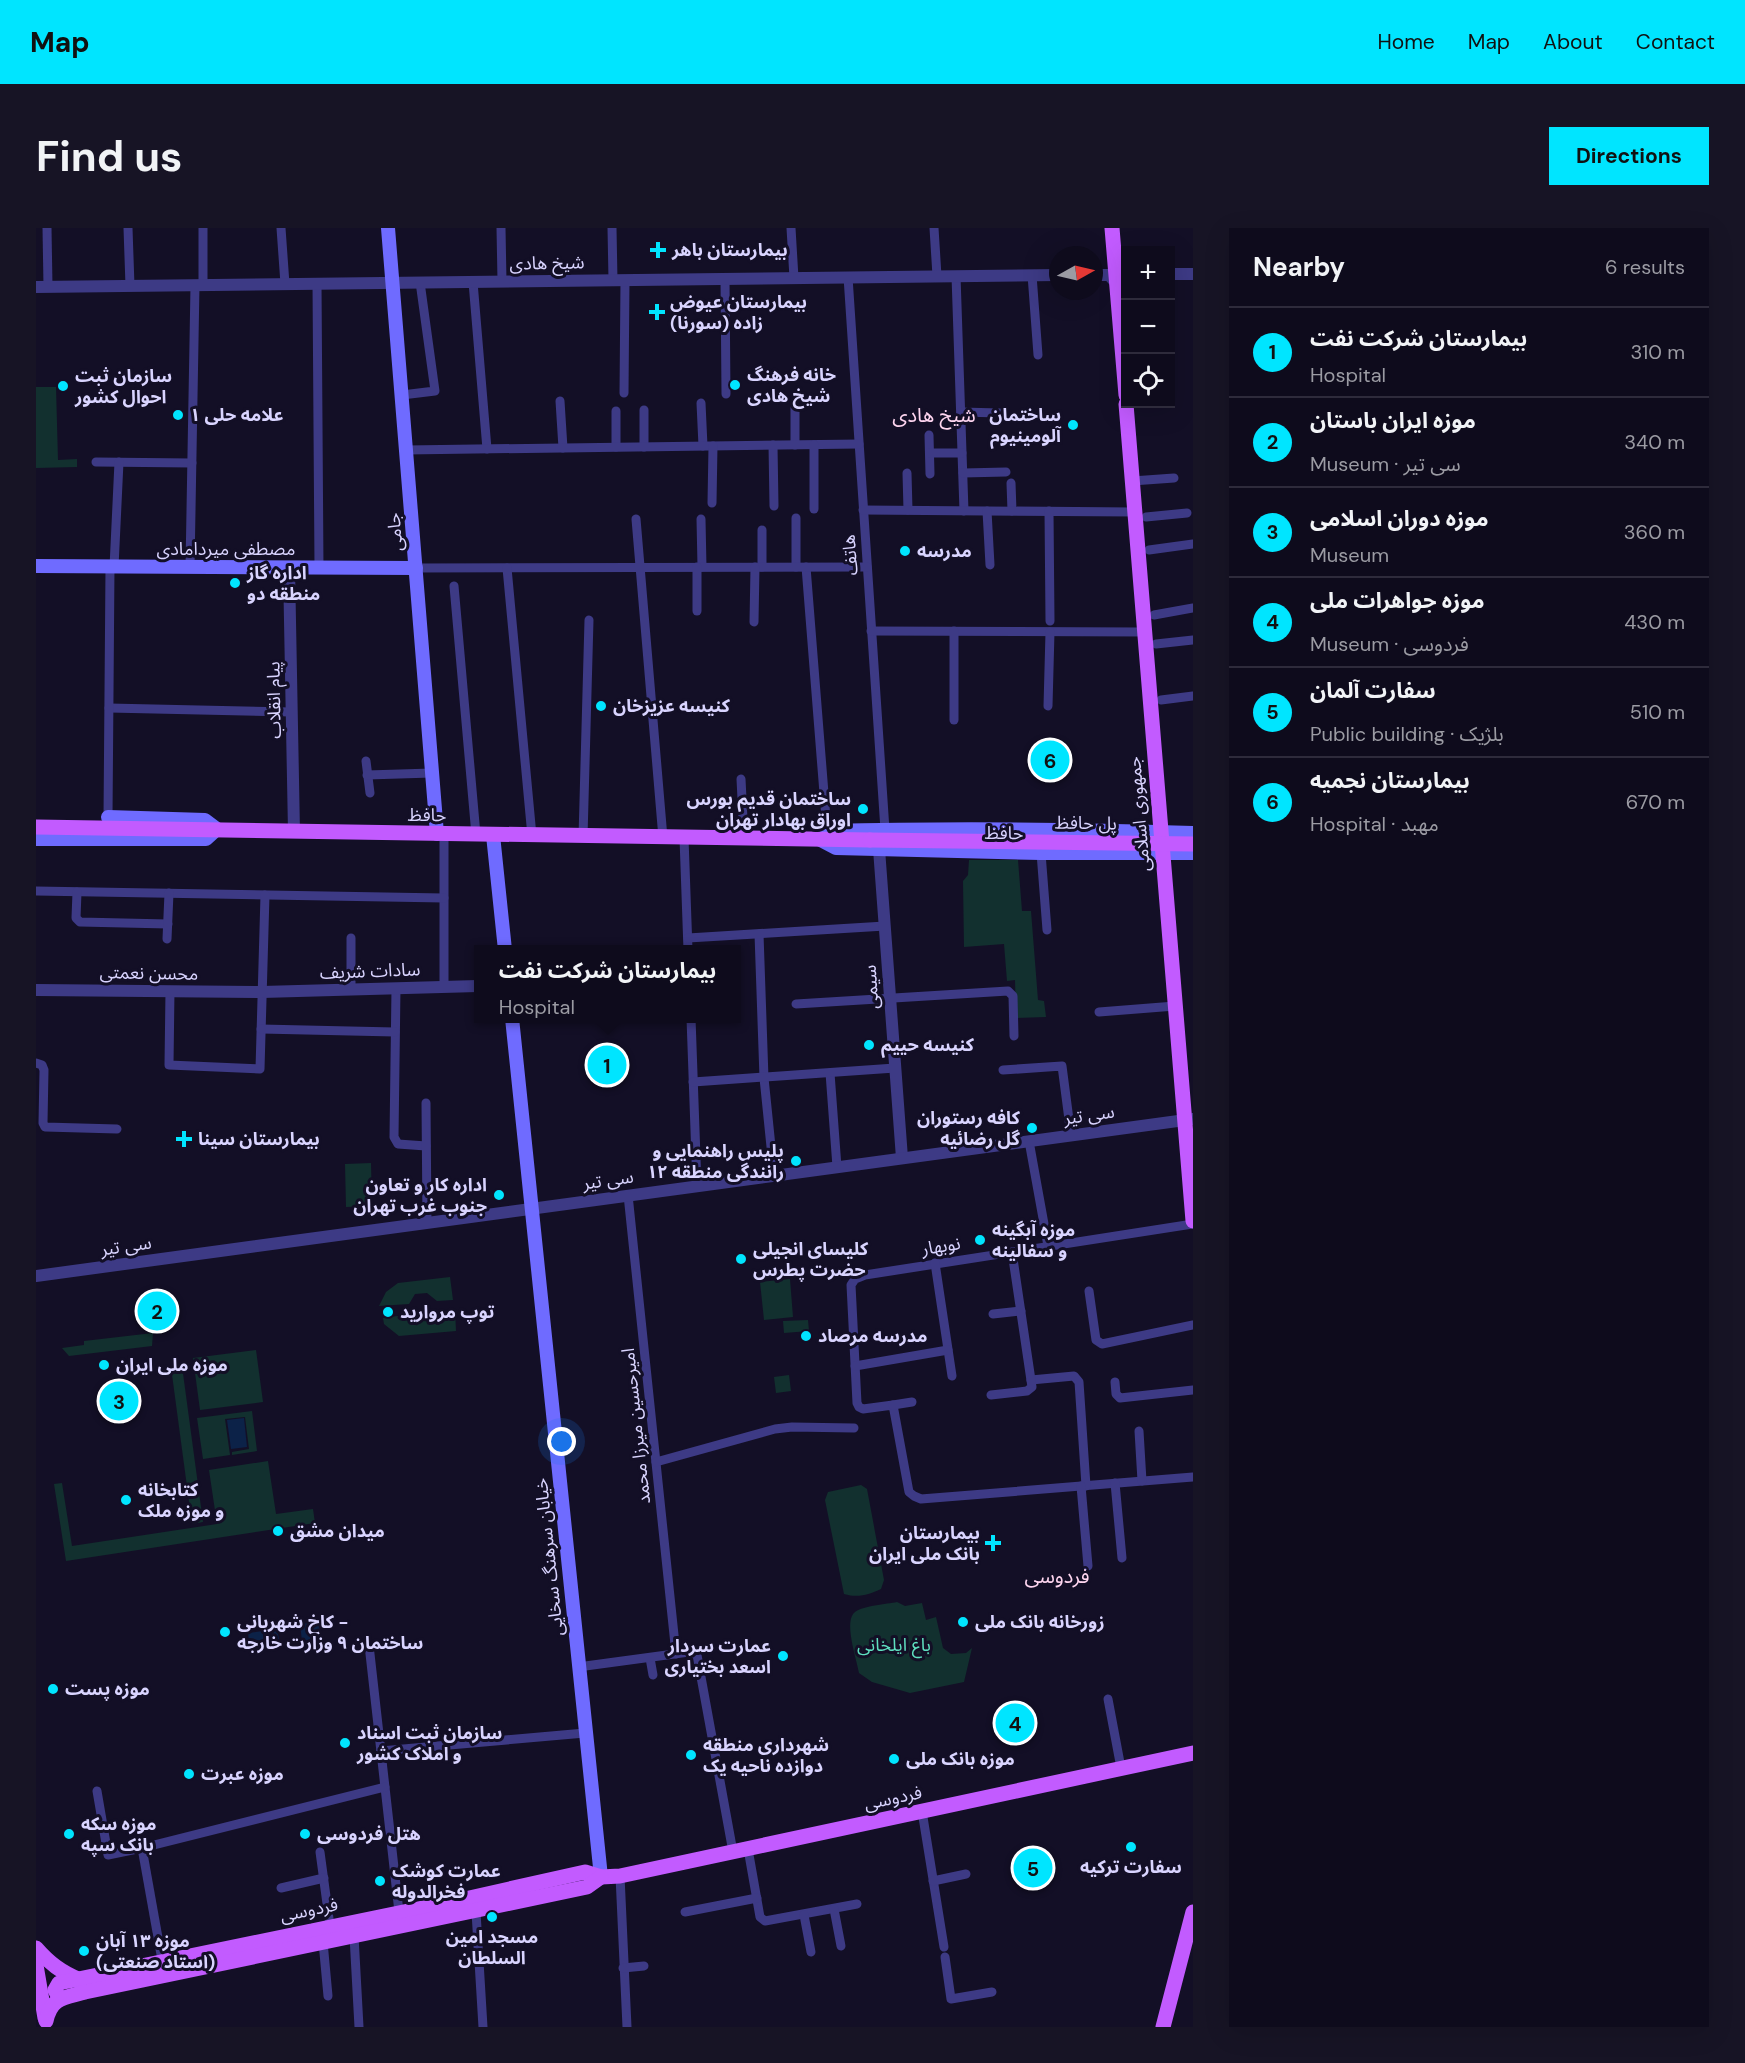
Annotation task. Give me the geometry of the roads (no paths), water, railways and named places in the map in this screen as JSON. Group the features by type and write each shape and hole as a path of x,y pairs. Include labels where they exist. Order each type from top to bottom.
{"main road":[{"name":"جامی","path":"388,228 432,773 440,834"},
{"path":"1112,228 1119,278 1123,354"},
{"name":"جمهوری اسلامی","path":"1126,408 1132,481 1143,551 1155,700 1161,853 1175,1006 1189,1119 1193,1222"},
{"name":"مصطفی میردامادی","path":"36,566 416,568"},
{"path":"36,838 206,839 217,829 205,820 108,817"},
{"name":"حافظ","path":"36,827 744,839 824,836 885,830 1104,830 1193,833"},
{"path":"1102,853 1104,830"},
{"path":"493,835 504,945"},
{"name":"حافظ","path":"824,836 874,844 1041,853 1193,853"},
{"name":"پل حافظ","path":"874,844 1193,844"},
{"name":"خیابان سرهنگ سخایی","path":"512,1023 601,1877"},
{"name":"فردوسی","path":"448,1910 399,1912 330,1926 163,1967 60,1999 55,1990 56,1986 63,1982 80,1980 163,1967 323,1942 401,1928 448,1910 474,1904 588,1887 601,1877 620,1876 1193,1753"},
{"path":"399,1912 401,1928"},
{"path":"1163,2027 1193,1912"},
{"path":"36,1948 46,1960 62,1972 80,1980"},
{"path":"36,1965 43,2025"},
{"path":"43,2025 50,2006 60,1999"}],"street":[{"path":"42,287 47,228"},
{"path":"128,228 130,286"},
{"path":"190,567 202,228"},
{"path":"281,228 285,284"},
{"path":"501,228 502,281"},
{"path":"612,228 619,280 624,393"},
{"path":"791,228 794,278"},
{"path":"934,228 938,276"},
{"path":"1175,274 1193,274"},
{"path":"1032,275 1038,355"},
{"name":"شیخ هادی","path":"42,287 1049,275"},
{"path":"1103,275 1119,278"},
{"path":"956,276 964,511"},
{"name":"هاتف","path":"848,277 885,830"},
{"path":"725,279 726,394"},
{"path":"402,395 435,391 420,282"},
{"path":"473,282 487,449"},
{"path":"317,283 320,568"},
{"path":"560,401 563,448"},
{"path":"701,403 703,446"},
{"path":"795,408 795,445"},
{"path":"644,410 644,447"},
{"path":"616,411 616,447"},
{"path":"961,412 1000,412"},
{"path":"929,435 930,474"},
{"path":"406,450 859,444"},
{"path":"773,445 774,506"},
{"path":"814,445 814,509"},
{"path":"712,503 713,446"},
{"path":"930,453 962,453"},
{"path":"96,462 192,463"},
{"path":"108,817 112,567 118,462"},
{"path":"963,473 1006,472"},
{"path":"907,473 908,510"},
{"path":"1132,481 1174,478"},
{"path":"1011,483 1011,511"},
{"path":"863,510 1049,511 1139,516 1187,513"},
{"path":"987,511 990,566"},
{"path":"1049,511 1050,621"},
{"path":"796,518 824,836"},
{"path":"636,519 663,838"},
{"path":"696,611 700,519"},
{"path":"754,622 762,530"},
{"path":"1143,551 1193,544"},
{"path":"416,568 867,567"},
{"name":"پیام انقلاب","path":"289,568 294,832"},
{"path":"507,568 532,836"},
{"path":"454,586 476,835"},
{"path":"1149,631 1193,608"},
{"path":"583,837 589,620"},
{"path":"871,631 1149,631 1193,640"},
{"path":"954,632 954,720"},
{"path":"1048,706 1050,632"},
{"path":"1155,700 1193,696"},
{"path":"109,708 292,712"},
{"path":"366,761 370,793"},
{"path":"367,775 432,773"},
{"path":"741,779 744,839"},
{"path":"440,834 444,898 444,987"},
{"path":"684,838 688,945"},
{"name":"سیمی","path":"874,844 885,927 902,1158"},
{"path":"1041,853 1047,930"},
{"path":"36,891 444,898"},
{"path":"77,892 76,918 80,922 168,924"},
{"path":"168,939 170,893"},
{"path":"170,991 169,1065 260,1069 265,895"},
{"path":"688,938 885,927"},
{"path":"759,934 764,1078 774,1176"},
{"path":"351,938 351,989"},
{"name":"سادات شریف","path":"262,992 474,986"},
{"path":"396,988 394,1137 398,1144 426,1146"},
{"name":"محسن نعمتی","path":"36,990 262,992"},
{"path":"796,1004 1008,991 1013,996 1014,1036"},
{"path":"1099,1012 1175,1006"},
{"path":"691,1023 697,1186"},
{"path":"261,1029 396,1032"},
{"path":"36,1063 42,1065 44,1070 43,1123 45,1127 117,1129"},
{"path":"1003,1070 1062,1066 1071,1135"},
{"path":"693,1082 895,1068"},
{"path":"830,1073 837,1167"},
{"path":"426,1103 427,1223"},
{"name":"سی تیر","path":"36,1276 1189,1119"},
{"path":"1029,1141 1048,1246"},
{"name":"امیرحسین میرزا محمد","path":"628,1196 676,1654"},
{"name":"نوبهار","path":"893,1405 863,1409 857,1403 852,1282 865,1275 1193,1222"},
{"path":"991,1395 1027,1392 1032,1387 1012,1251"},
{"path":"935,1263 952,1376"},
{"path":"1089,1291 1096,1340 1102,1344 1193,1325"},
{"path":"993,1314 1021,1311"},
{"path":"855,1366 948,1350"},
{"path":"1030,1380 1074,1376 1079,1382 1088,1566"},
{"path":"1115,1382 1117,1396 1122,1398 1193,1390"},
{"path":"912,1402 893,1405 909,1492 921,1499 1193,1477"},
{"path":"656,1462 775,1429 854,1428"},
{"path":"1139,1431 1142,1481"},
{"path":"1115,1483 1122,1558"},
{"path":"369,1645 399,1912"},
{"path":"578,1667 694,1653 699,1658 740,1850 757,1898 760,1917 765,1921 857,1904"},
{"path":"650,1658 653,1675"},
{"path":"1108,1700 1121,1768"},
{"path":"381,1751 585,1733"},
{"path":"97,1791 108,1855 385,1787"},
{"path":"922,1811 932,1887 944,1947"},
{"path":"142,1848 163,1967"},
{"path":"320,1852 330,1926"},
{"path":"932,1887 966,1874"},
{"path":"620,1876 627,2027"},
{"path":"280,1887 324,1878"},
{"path":"685,1912 757,1898"},
{"path":"474,1904 483,2027"},
{"path":"834,1909 841,1946"},
{"path":"804,1915 810,1952"},
{"path":"354,1936 359,2027"},
{"path":"323,1942 328,1996"},
{"path":"945,1957 951,1999 992,1992"},
{"path":"623,1968 644,1966"}],"water":[{"path":"244,1418 247,1447 231,1449 227,1420"},
{"path":"319,1621 321,1638 302,1641 300,1624"},
{"path":"277,1629 280,1644 250,1649 248,1633"}],"place":[{"name":"بیمارستان باهر","path":"658,250"},
{"name":"بیمارستان عیوض زاده (سورنا)","path":"657,312"},
{"name":"خانه فرهنگ شیخ هادی","path":"735,385"},
{"name":"سازمان ثبت احوال کشور","path":"63,386"},
{"name":"علامه حلی ۱","path":"178,415"},
{"name":"ساختمان آلومینیوم","path":"1073,425"},
{"name":"مدرسه","path":"905,551"},
{"name":"اداره گاز منطقه دو","path":"235,583"},
{"name":"کنیسه عزیزخان","path":"601,706"},
{"name":"بیمارستان نجمیه","path":"1050,760"},
{"name":"ساختمان قدیم بورس اوراق بهادار تهران","path":"863,809"},
{"name":"کنیسه حییم","path":"869,1045"},
{"name":"بیمارستان شرکت نفت","path":"607,1065"},
{"name":"کافه رستوران گل رضائیه","path":"1032,1128"},
{"name":"بیمارستان سینا","path":"184,1139"},
{"name":"پلیس راهنمایی و رانندگی منطقه ۱۲","path":"796,1161"},
{"name":"اداره کار و تعاون جنوب غرب تهران","path":"499,1195"},
{"name":"موزه آبگینه و سفالینه","path":"980,1240"},
{"name":"کلیسای انجیلی حضرت پطرس","path":"741,1259"},
{"name":"موزه ایران باستان","path":"157,1311"},
{"name":"توپ مروارید","path":"388,1312"},
{"name":"مدرسه مرصاد","path":"806,1336"},
{"name":"موزه ملی ایران","path":"104,1365"},
{"name":"موزه دوران اسلامی","path":"119,1401"},
{"name":"کتابخانه و موزه ملک","path":"126,1500"},
{"name":"میدان مشق","path":"278,1531"},
{"name":"بیمارستان بانک ملی ایران","path":"993,1543"},
{"name":"زورخانه بانک ملی","path":"963,1622"},
{"name":"کاخ شهربانی - ساختمان ۹ وزارت خارجه","path":"225,1632"},
{"name":"عمارت سردار اسعد بختیاری","path":"783,1656"},
{"name":"موزه پست","path":"53,1689"},
{"name":"موزه جواهرات ملی","path":"1015,1723"},
{"name":"سازمان ثبت اسناد و املاک کشور","path":"345,1743"},
{"name":"شهرداری منطقه دوازده ناحیه یک","path":"691,1755"},
{"name":"موزه بانک ملی","path":"894,1759"},
{"name":"موزه عبرت","path":"189,1774"},
{"name":"موزه سکه بانک سپه","path":"69,1834"},
{"name":"هتل فردوسی","path":"305,1834"},
{"name":"سفارت ترکیه","path":"1131,1847"},
{"name":"سفارت آلمان","path":"1033,1868"},
{"name":"عمارت کوشک فخرالدوله","path":"380,1881"},
{"name":"مسجد امین السلطان","path":"492,1917"},
{"name":"موزه ۱۳ آبان (استاد صنعتی)","path":"84,1951"}],"district":[{"name":"شیخ هادی","path":"934,415"},
{"name":"فردوسی","path":"1057,1576"}],"park label":[{"name":"باغ ایلخانی","path":"894,1645"}]}
